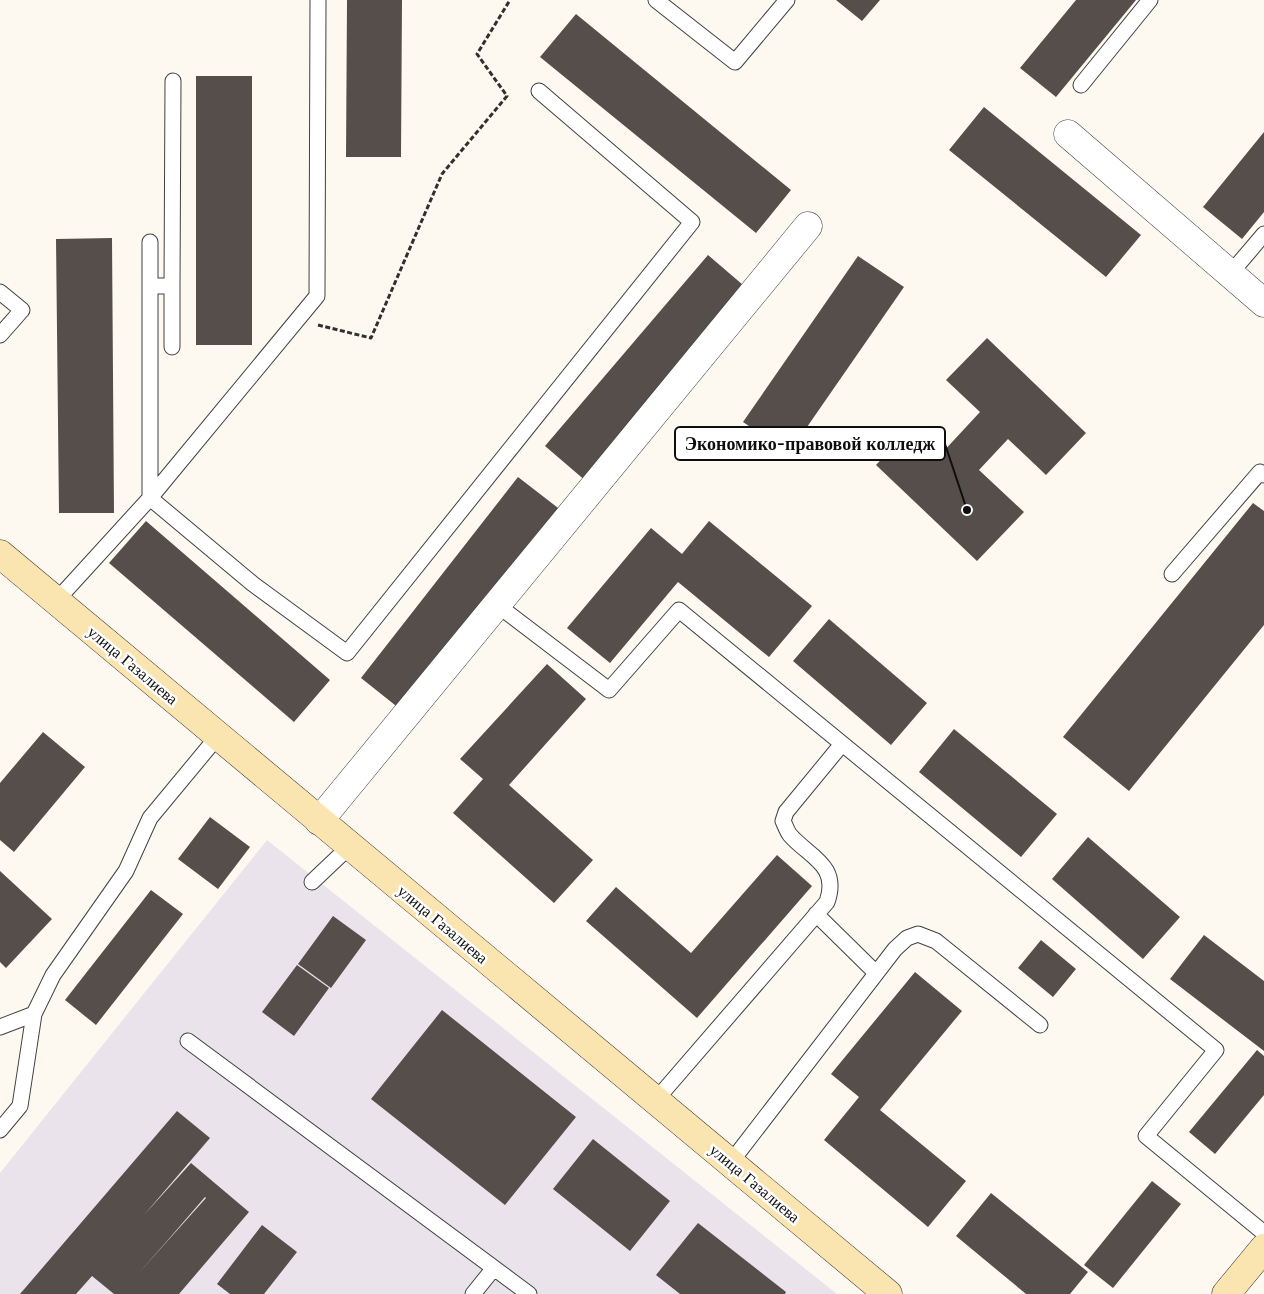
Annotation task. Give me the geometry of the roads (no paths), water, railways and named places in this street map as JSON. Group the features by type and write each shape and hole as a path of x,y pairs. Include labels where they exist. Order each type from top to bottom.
{"main road":[{"name":"улица Газалиева","path":"0,554 654,1101 888,1294"},
{"path":"1226,1294 1264,1248"}],"street":[{"path":"1068,134 1264,303"},
{"path":"319,820 808,226"}],"lane":[{"path":"56,601 150,498 318,296 318,0"},
{"path":"656,0 735,62 787,0"},
{"path":"1081,85 1150,0"},
{"path":"172,347 173,81"},
{"path":"150,498 253,584 347,653 692,222 539,91"},
{"path":"1230,274 1264,234"},
{"path":"150,242 150,498"},
{"path":"150,286 172,286"},
{"path":"0,292 22,310 0,335"},
{"path":"1172,574 1260,472 1264,475"},
{"path":"496,604 609,690 679,610 1216,1050 1146,1136 1264,1233"},
{"path":"0,1130 20,1106 34,1014 53,974 126,872 150,818 218,736"},
{"path":"654,1101 826,902 830,893 829,882 823,864 790,834 783,821 786,812 842,744"},
{"path":"312,882 350,846"},
{"path":"816,914 876,973"},
{"path":"730,1162 894,949 906,938 918,934 936,941 1040,1025"},
{"path":"0,1027 34,1014"},
{"path":"188,1041 530,1294"},
{"path":"473,1294 494,1268"}],"place":[{"name":"Экономико-правовой колледж","path":"967,510"}]}
